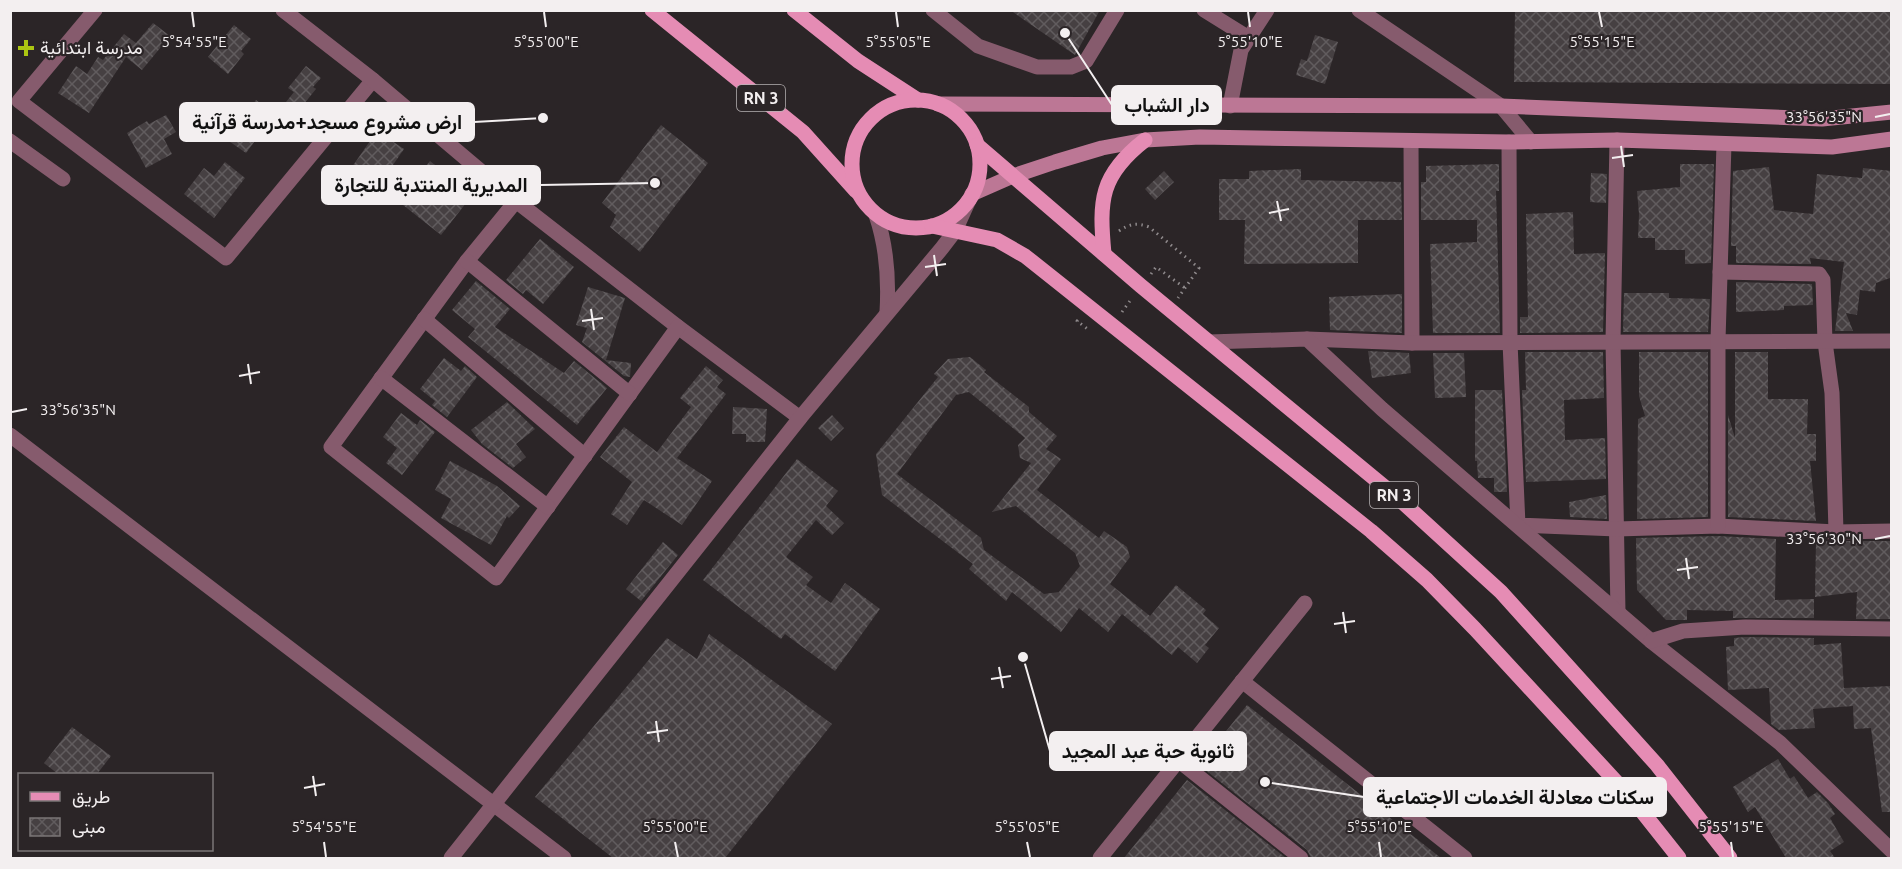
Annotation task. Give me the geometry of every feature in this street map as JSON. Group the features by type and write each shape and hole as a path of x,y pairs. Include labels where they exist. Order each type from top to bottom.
{"main road":[{"name":"RN 3","path":"652,10 803,132 860,196"},
{"path":"794,10 858,61 918,100"},
{"path":"1889,141 1832,147 1617,140 1509,142 1200,137 1145,140 1102,148 1013,176 971,197 952,216 932,226 912,228 893,224 876,214 860,196 853,177 852,158 856,140 867,123 881,110 899,102 918,100 938,104 1501,106 1822,119 1892,112"},
{"path":"938,104 955,113 968,127 977,145 979,170 971,197"},
{"path":"1103,248 1101,216 1104,193 1113,172 1127,154 1145,140"},
{"name":"RN 3","path":"977,145 1103,248 1141,286 1398,498 1501,592 1657,765 1730,858"},
{"name":"RN 3","path":"932,226 986,237 1009,246 1025,256 1371,531 1427,580 1625,791 1678,858"}],"street":[{"path":"95,10 19,101 226,258 373,80"},
{"path":"283,10 373,80 516,201 800,418"},
{"path":"933,10 978,46 1037,67 1071,67 1086,61 1117,10"},
{"path":"1204,10 1249,38"},
{"path":"1230,106 1241,50 1267,10"},
{"path":"1359,10 1501,106 1531,142"},
{"path":"1617,140 1613,341 1618,612"},
{"path":"10,141 63,179"},
{"path":"1412,141 1412,343"},
{"path":"1509,142 1510,342 1518,525"},
{"path":"1718,525 1718,340 1724,144"},
{"path":"451,858 800,418 942,249 955,231 971,197"},
{"path":"516,201 466,261 331,447 496,578 678,327"},
{"path":"876,214 882,231 888,265 887,312"},
{"path":"466,261 630,394"},
{"path":"1720,272 1820,274 1823,280 1825,342 1832,393 1836,532"},
{"path":"424,319 585,456"},
{"path":"1307,339 1382,409 1651,641 1780,743 1892,851"},
{"path":"1209,342 1307,339 1412,343 1892,341"},
{"path":"381,378 548,507"},
{"path":"10,435 564,858"},
{"path":"1518,525 1617,529 1718,525 1836,532 1892,531"},
{"path":"1100,858 1305,603"},
{"path":"1651,641 1683,631 1745,627 1892,629"},
{"path":"1242,681 1465,858"},
{"path":"1179,760 1301,858"}],"path":[{"path":"1103,248 1128,224 1143,225 1149,227 1199,268 1170,310"},
{"path":"1112,325 1156,267 1185,288"}],"building":[{"path":"1010,10 1100,10 1075,55"},
{"path":"1515,10 1892,10 1892,84 1514,82"},
{"path":"153,23 170,36 142,70 126,57 89,113 58,93 76,66 87,74 98,57 103,60 124,34 136,43"},
{"path":"234,25 251,39 241,51 244,54 228,74 208,57"},
{"path":"1315,35 1338,42 1325,84 1296,75 1301,59 1307,61"},
{"path":"306,66 321,78 313,87 316,89 298,111 286,102 294,92 288,88"},
{"path":"256,100 272,112 257,132 260,134 246,153 213,130 231,106 244,116"},
{"path":"166,115 176,132 164,139 172,154 146,168 127,133 147,121 149,124"},
{"path":"661,125 708,163 640,252 610,227 616,215 602,203"},
{"path":"377,131 404,149 379,185 352,167"},
{"path":"430,161 456,182 465,170 481,184 441,235 398,201"},
{"path":"225,162 245,178 214,218 184,194 204,168 214,176"},
{"path":"1499,164 1499,191 1496,191 1500,333 1433,333 1430,244 1477,242 1477,220 1421,220 1421,182 1426,182 1426,166"},
{"path":"1680,164 1714,164 1711,263 1685,264 1685,250 1655,250 1655,238 1638,238 1637,191 1680,187"},
{"path":"1769,167 1774,210 1813,214 1817,174 1862,178 1863,168 1892,171 1890,278 1876,283 1875,292 1860,290 1857,315 1846,313 1853,331 1835,331 1844,262 1810,258 1811,264 1736,263 1736,246 1731,246 1733,171"},
{"path":"1301,169 1301,180 1401,182 1402,220 1358,220 1358,263 1244,264 1245,220 1219,220 1219,179 1249,179 1249,171"},
{"path":"1164,171 1174,182 1155,200 1145,189"},
{"path":"1591,173 1607,174 1606,203 1590,202"},
{"path":"1573,212 1574,254 1605,253 1603,332 1520,333 1520,317 1528,317 1526,214"},
{"path":"540,239 574,267 543,304 526,290 523,294 506,280"},
{"path":"476,281 510,309 495,327 564,373 574,361 607,388 577,425 468,337 475,329 452,310"},
{"path":"1736,282 1812,284 1813,305 1784,306 1784,310 1736,312"},
{"path":"588,287 625,298 606,360 631,363 630,377 624,376 582,342 587,328 576,325"},
{"path":"1624,293 1669,293 1669,298 1710,299 1708,332 1623,332"},
{"path":"1402,294 1402,333 1330,330 1329,297"},
{"path":"1368,351 1409,353 1411,373 1372,378"},
{"path":"1525,352 1603,352 1604,398 1564,400 1565,440 1605,438 1606,479 1526,482 1522,390 1526,390"},
{"path":"1639,352 1708,352 1708,517 1637,519 1638,419 1645,416 1639,396"},
{"path":"1735,352 1768,352 1768,399 1808,399 1807,434 1816,434 1816,461 1810,461 1816,521 1728,517 1728,415 1735,438"},
{"path":"1433,353 1464,353 1466,397 1435,398"},
{"path":"970,357 986,370 984,372 1029,407 1029,412 1057,436 1046,449 1061,459 1037,490 1099,538 1104,531 1127,547 1130,557 1110,584 1150,616 1176,585 1206,610 1203,614 1219,628 1205,645 1209,648 1197,663 1178,647 1172,655 1122,614 1108,632 1079,608 1061,632 1012,592 1006,601 969,569 973,564 882,495 876,454 938,377 934,374 948,359","holes":["969,392 1025,438 1018,445 1020,458 1031,463 992,512 1016,506 1075,553 1080,566 1059,592 1044,594 984,550 981,538 897,474 956,395"]},
{"path":"444,358 461,371 465,366 477,377 447,417 432,405 435,401 420,389"},
{"path":"706,366 723,380 717,387 726,394 677,458 712,481 682,525 644,500 627,525 611,514 632,482 600,457 624,427 657,452 691,407 680,398"},
{"path":"1475,390 1502,390 1507,492 1494,492 1494,478 1478,478 1477,461 1475,461"},
{"path":"507,402 535,429 516,444 526,457 513,468 482,444 471,430"},
{"path":"733,407 767,409 765,442 746,442 746,434 732,434"},
{"path":"401,413 417,425 420,420 435,432 402,475 386,463 397,448 383,437"},
{"path":"832,415 844,428 831,441 818,428"},
{"path":"797,459 838,491 826,506 844,523 832,535 816,520 786,557 813,577 806,585 831,603 845,583 880,609 835,671 785,634 781,639 703,580"},
{"path":"450,461 497,486 520,506 509,518 507,516 491,545 441,518 451,499 435,490"},
{"path":"1606,495 1607,519 1570,517 1569,502"},
{"path":"1718,536 1776,539 1775,600 1814,599 1814,618 1733,618 1733,611 1687,610 1687,620 1666,620 1637,590 1636,538"},
{"path":"1816,541 1892,541 1892,619 1856,619 1857,592 1815,597"},
{"path":"663,542 678,555 641,601 626,589"},
{"path":"709,634 832,724 725,858 613,858 535,797 667,638 697,659"},
{"path":"1734,638 1814,638 1814,645 1841,643 1844,688 1892,686 1892,812 1882,812 1871,728 1854,729 1853,706 1813,709 1815,728 1779,730 1771,724 1769,688 1728,690 1726,647 1734,646"},
{"path":"1247,705 1441,858 1311,858 1307,850 1199,765"},
{"path":"72,727 111,756 98,773 57,773 44,763"},
{"path":"1778,759 1790,779 1794,776 1808,798 1817,792 1835,814 1830,818 1844,842 1830,851 1835,858 1786,858 1755,807 1748,812 1733,787"},
{"path":"1187,780 1286,858 1124,858"}],"place":[{"name":"دار الشباب","path":"1065,33"},
{"name":"مدرسة ابتدائية","path":"26,48"},
{"name":"ارض مشروع مسجد+مدرسة قرآنية","path":"543,118"},
{"name":"المديرية المنتدبة للتجارة","path":"655,183"},
{"name":"ثانوية حبة عبد المجيد","path":"1023,657"},
{"name":"سكنات معادلة الخدمات الاجتماعية","path":"1265,782"}]}
